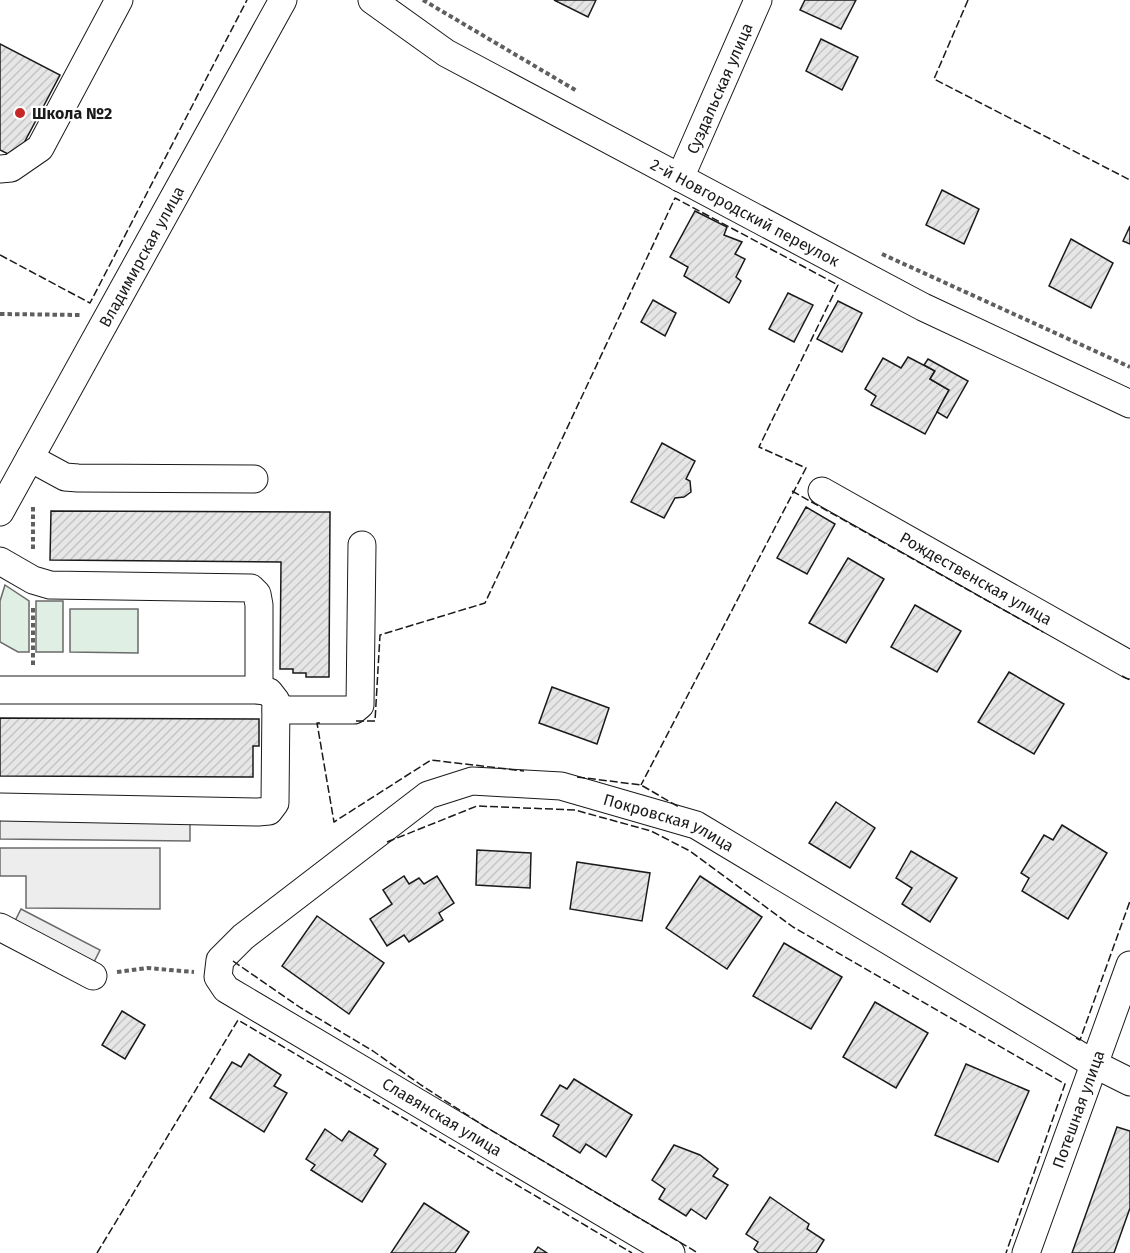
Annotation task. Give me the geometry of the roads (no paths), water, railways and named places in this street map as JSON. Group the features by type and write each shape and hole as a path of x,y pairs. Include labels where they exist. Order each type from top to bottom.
{"street":[{"path":"0,169 11,168 40,148 119,0"},
{"name":"Владимирская улица","path":"0,512 283,0"},
{"name":"2-й Новгородский переулок","path":"372,0 446,53 680,178 923,307 1130,404"},
{"name":"Суздальская улица","path":"680,178 758,0"},
{"path":"30,458 64,477 254,479"},
{"name":"Рождественская улица","path":"822,491 1130,665"},
{"path":"0,690 268,700 354,710 360,705 362,545"},
{"path":"0,561 33,580 50,585 251,588 257,594 259,605 275,804 268,811 258,812 0,807"},
{"name":"Покровская улица","path":"218,977 220,960 243,937 428,795 472,781 561,786 696,825 1094,1064 1130,1082"},
{"path":"0,927 93,976"},
{"name":"Потешная улица","path":"1026,1253 1130,965"},
{"name":"Славянская улица","path":"218,977 226,988 671,1253"}],"place":[{"name":"Школа №2","path":"20,113"}]}
